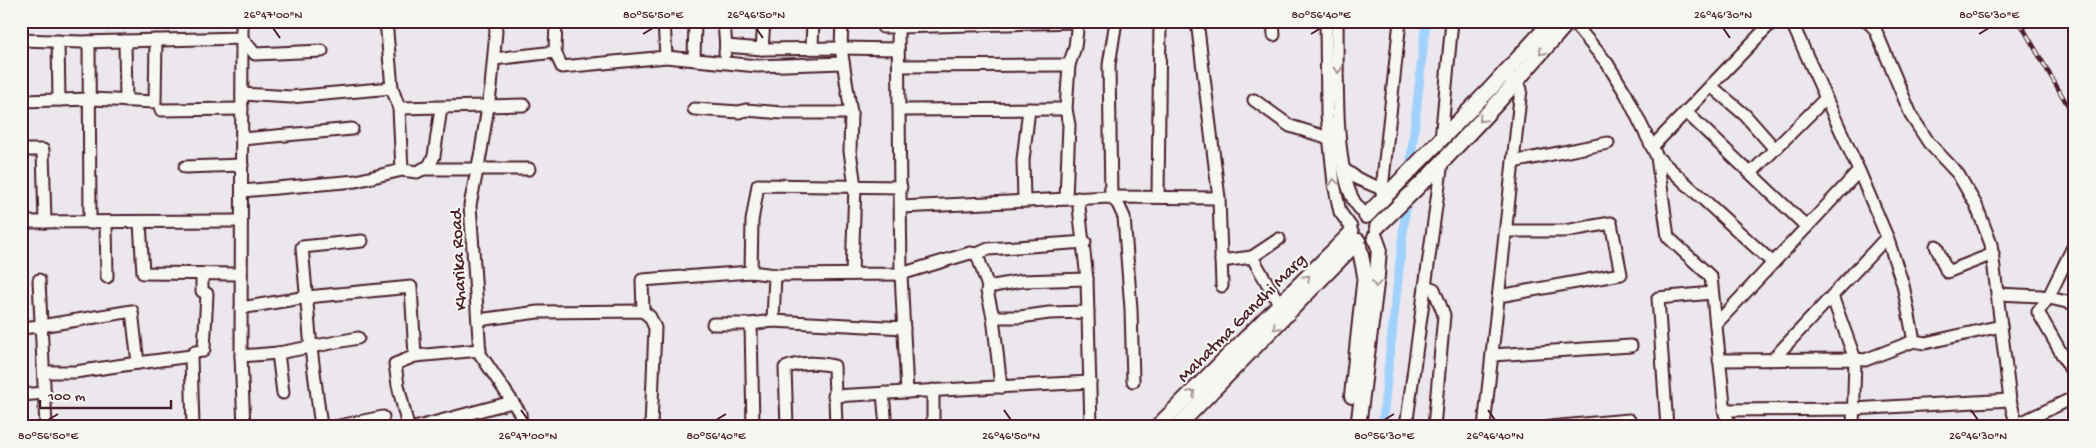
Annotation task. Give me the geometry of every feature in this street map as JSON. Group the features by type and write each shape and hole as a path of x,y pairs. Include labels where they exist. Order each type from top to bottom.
{"main road":[{"path":"1353,234 1367,242 1399,203 1442,162 1499,101 1509,78 1552,21"},
{"path":"1349,427 1365,275 1353,234 1356,219 1366,216 1382,194 1397,185 1441,140 1571,21"},
{"path":"1358,427 1379,248 1374,221 1366,216"},
{"path":"1177,427 1353,234"},
{"name":"Mahatma Gandhi Marg","path":"1157,427 1353,234"}],"street":[{"path":"242,21 241,356 244,427"},
{"path":"386,21 392,88 399,108 402,170"},
{"name":"Kharika Road","path":"495,21 494,59 488,106 470,205 480,354 520,413 521,427"},
{"path":"556,21 555,52 562,67 666,57 757,66 843,63"},
{"path":"664,21 666,57"},
{"path":"694,59 695,21"},
{"path":"723,62 726,46 724,21"},
{"path":"762,49 764,21"},
{"path":"812,47 813,21"},
{"path":"842,21 841,48 850,113 850,151 855,186 852,274"},
{"path":"882,21 882,27 1076,22 1075,47 1069,65 1066,109 1069,125 1066,199"},
{"path":"1116,21 1109,65 1111,197 1118,204 1124,216 1134,381"},
{"path":"1158,197 1160,21"},
{"path":"1197,21 1219,198 1222,286"},
{"path":"1273,21 1274,35"},
{"path":"1326,21 1327,115 1334,184 1340,212 1353,234"},
{"path":"1337,21 1338,106 1345,170 1354,200 1366,216"},
{"path":"1345,170 1382,194 1400,21"},
{"path":"1441,140 1452,21"},
{"path":"1571,21 1607,63 1626,94 1654,152 1668,237 1711,277 1724,410 1732,427"},
{"path":"1654,152 1686,112 1774,21"},
{"path":"1791,21 1887,236 1903,284 1914,342"},
{"path":"1867,21 1875,29 1912,117 1929,143 1958,174 1976,205 1992,244 2010,400 2016,426 2075,397"},
{"path":"898,27 901,274 907,392"},
{"path":"21,40 89,42 242,38"},
{"path":"242,38 255,54 322,51"},
{"path":"21,100 91,99 155,102 156,40"},
{"path":"58,41 59,100"},
{"path":"125,41 126,101"},
{"path":"89,42 91,99 90,223"},
{"path":"726,46 762,49 812,47 898,49"},
{"path":"494,59 555,52"},
{"path":"899,66 1069,65"},
{"path":"1484,427 1521,89 1509,78"},
{"path":"1711,86 1744,115 1775,149"},
{"path":"242,94 291,97 392,88"},
{"path":"1751,174 1826,98"},
{"path":"1254,100 1290,126 1329,138"},
{"path":"399,108 524,105"},
{"path":"242,191 356,181 402,170 417,172 429,166 434,156 441,108"},
{"path":"160,110 242,109"},
{"path":"694,109 739,112 746,110 850,113"},
{"path":"1024,201 1023,160 1029,109"},
{"path":"900,110 1066,109"},
{"path":"1686,112 1807,227"},
{"path":"242,139 352,129"},
{"path":"1513,162 1608,142"},
{"path":"21,150 44,150 45,222"},
{"path":"1654,152 1774,263"},
{"path":"1406,427 1442,162"},
{"path":"185,167 242,165"},
{"path":"423,169 529,169"},
{"path":"1716,324 1859,171"},
{"path":"751,272 752,221 758,185 901,187"},
{"path":"901,207 1111,197 1219,198"},
{"path":"1078,198 1085,242 1092,427"},
{"path":"21,222 241,221"},
{"path":"140,222 143,273 241,274"},
{"path":"106,223 107,277"},
{"path":"1499,296 1621,274 1611,224 1565,231 1506,231"},
{"path":"1773,359 1887,236"},
{"path":"1221,261 1252,257 1279,239"},
{"path":"321,427 311,348 302,247 362,242"},
{"path":"643,311 642,280 751,272 775,275 901,274 970,253 977,254 988,249 1085,242"},
{"path":"2075,243 2048,298 2038,312 2075,377"},
{"path":"1936,246 1947,272 1993,254"},
{"path":"977,254 988,287 987,291 993,317 1001,387"},
{"path":"1252,257 1280,305"},
{"path":"44,372 75,372 192,356 195,352 204,351 207,294 202,291 202,274"},
{"path":"773,321 775,275"},
{"path":"988,287 1021,282 1087,279"},
{"path":"39,280 46,393 46,427"},
{"path":"1425,286 1434,289 1444,315 1434,427"},
{"path":"241,308 307,297 411,288 415,356"},
{"path":"1667,427 1658,298 1712,293"},
{"path":"1998,294 2048,298 2075,304"},
{"path":"1832,296 1855,359 1853,427"},
{"path":"21,328 132,310 138,363"},
{"path":"478,320 538,312 643,311 650,317 655,328 651,427"},
{"path":"993,317 1088,312"},
{"path":"713,324 751,324 773,321 904,328"},
{"path":"751,324 753,427"},
{"path":"1719,360 1865,360 1914,342 1925,344 2001,326"},
{"path":"241,356 311,348 358,338"},
{"path":"1492,355 1631,346"},
{"path":"408,427 395,364 415,356 480,350"},
{"path":"278,353 283,393"},
{"path":"192,356 193,427"},
{"path":"787,427 786,368 793,364 834,366 836,427"},
{"path":"834,396 1090,382"},
{"path":"932,390 933,423 935,427"},
{"path":"21,395 46,393"},
{"path":"883,393 886,427"},
{"path":"1724,410 1853,409 2010,400"},
{"path":"418,427 512,402"},
{"path":"334,427 384,418"},
{"path":"1550,427 1629,420"}],"waterway":[{"path":"1382,427 1426,21"}],"railway":[{"path":"2019,21 2075,118"}]}
